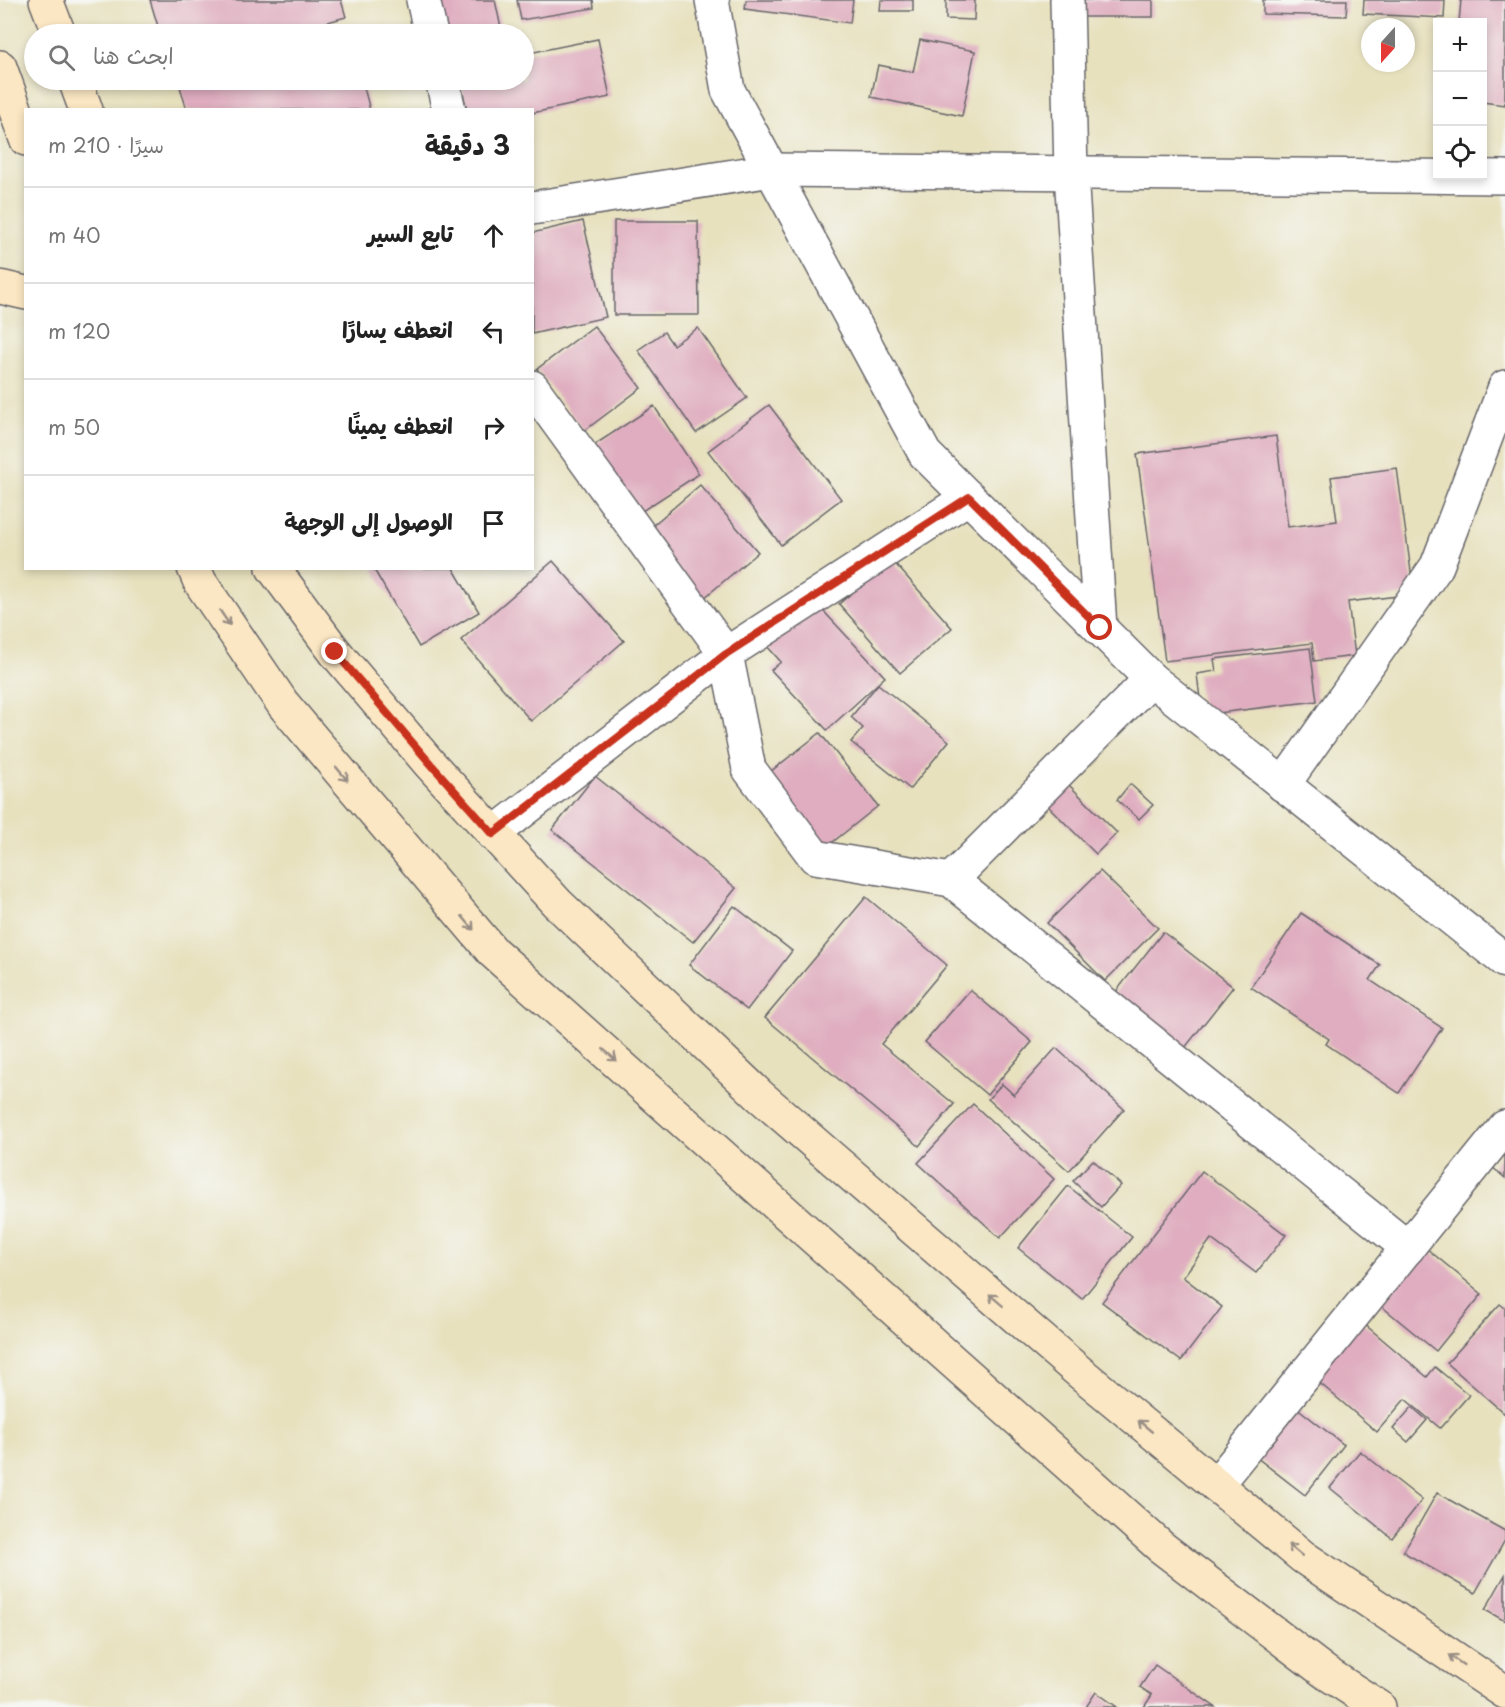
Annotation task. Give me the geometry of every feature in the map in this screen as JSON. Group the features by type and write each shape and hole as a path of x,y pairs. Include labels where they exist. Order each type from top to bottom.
{"main road":[{"path":"46,0 55,24"},
{"path":"0,67 24,133"},
{"path":"79,90 85,108"},
{"path":"0,287 24,293"},
{"path":"195,570 200,582 283,704 493,952 1161,1547 1324,1672 1379,1707"},
{"path":"274,570 335,652 493,834 557,903 760,1096 1077,1370 1303,1557 1505,1692"}],"street":[{"path":"423,0 429,24"},
{"path":"712,0 728,90 925,454 1151,679 1505,961"},
{"path":"1067,0 1071,173 1100,628"},
{"path":"444,90 449,108"},
{"path":"534,208 772,170 1505,177"},
{"path":"1283,785 1437,566 1505,387"},
{"path":"534,390 726,654 749,769 814,857 951,880 1408,1248"},
{"path":"493,834 726,654 969,497"},
{"path":"951,880 1151,679"},
{"path":"1216,1485 1505,1127"}],"building":[{"path":"150,0 341,0 346,17 320,24 157,24"},
{"path":"437,0 495,0 500,24 443,24"},
{"path":"517,0 593,0 594,8 521,20"},
{"path":"746,0 853,0 850,23 745,9"},
{"path":"881,0 913,0 913,11 880,11"},
{"path":"946,0 975,0 974,20 946,19"},
{"path":"1070,0 1153,0 1153,17 1070,17"},
{"path":"1263,0 1347,0 1346,16 1263,14"},
{"path":"1364,0 1445,0 1444,18 1363,14"},
{"path":"1461,0 1505,0 1505,105 1487,103 1487,18 1459,18"},
{"path":"598,39 610,97 534,113 534,108 467,108 462,90 534,90 534,52"},
{"path":"920,40 975,51 962,116 871,97 878,65 913,72"},
{"path":"181,90 365,90 369,108 186,108"},
{"path":"583,221 606,317 534,334 534,233"},
{"path":"614,221 698,221 699,315 614,315"},
{"path":"594,326 641,388 584,431 537,369"},
{"path":"698,328 747,398 696,433 638,350 664,332 673,345"},
{"path":"769,405 841,499 781,545 708,451"},
{"path":"654,406 699,474 636,515 591,447"},
{"path":"1276,436 1288,527 1337,521 1331,477 1397,468 1414,594 1348,602 1355,656 1314,661 1312,643 1165,661 1137,454"},
{"path":"700,485 758,552 703,599 645,532"},
{"path":"891,559 952,628 900,673 839,604"},
{"path":"553,561 624,641 531,721 461,640"},
{"path":"374,570 454,570 479,612 419,647"},
{"path":"815,602 885,677 827,730 771,670 781,662 767,646"},
{"path":"1310,648 1317,701 1202,715 1197,674 1216,671 1214,659"},
{"path":"878,684 949,741 910,789 851,742 863,728 851,717"},
{"path":"820,733 878,806 819,853 761,779"},
{"path":"595,776 736,888 693,942 552,830"},
{"path":"1064,780 1117,833 1096,854 1043,801"},
{"path":"1130,784 1153,805 1139,819 1117,800"},
{"path":"1100,871 1158,928 1105,981 1047,923"},
{"path":"866,897 947,965 881,1044 954,1104 919,1146 765,1018"},
{"path":"734,906 792,951 747,1010 689,965"},
{"path":"1301,913 1380,965 1370,980 1442,1028 1399,1093 1326,1044 1329,1039 1251,987"},
{"path":"1163,932 1233,987 1184,1049 1114,994"},
{"path":"970,990 1032,1042 987,1095 925,1042"},
{"path":"1056,1048 1124,1109 1069,1171 988,1099 1002,1084 1014,1095"},
{"path":"973,1104 1054,1179 1000,1238 918,1163"},
{"path":"1505,1151 1505,1178 1492,1167"},
{"path":"1093,1160 1121,1185 1101,1207 1073,1181"},
{"path":"1202,1171 1286,1235 1256,1273 1211,1239 1183,1277 1222,1307 1181,1361 1102,1302"},
{"path":"1068,1186 1132,1237 1082,1299 1018,1248"},
{"path":"1426,1248 1482,1294 1436,1351 1380,1305"},
{"path":"1500,1304 1505,1308 1505,1414 1447,1363"},
{"path":"1356,1317 1427,1377 1435,1367 1469,1395 1440,1428 1405,1399 1377,1432 1308,1373"},
{"path":"1296,1407 1344,1445 1305,1495 1256,1457"},
{"path":"1412,1407 1427,1420 1408,1442 1393,1429"},
{"path":"1360,1451 1422,1500 1392,1538 1330,1488"},
{"path":"1437,1493 1505,1531 1505,1540 1475,1593 1403,1552"},
{"path":"1505,1575 1505,1621 1485,1610"},
{"path":"1155,1665 1215,1707 1144,1707 1152,1695 1140,1687"},
{"path":"1096,1692 1117,1707 1086,1707"}],"route":[{"path":"335,652 493,834 726,654 969,497 1100,628"}]}
